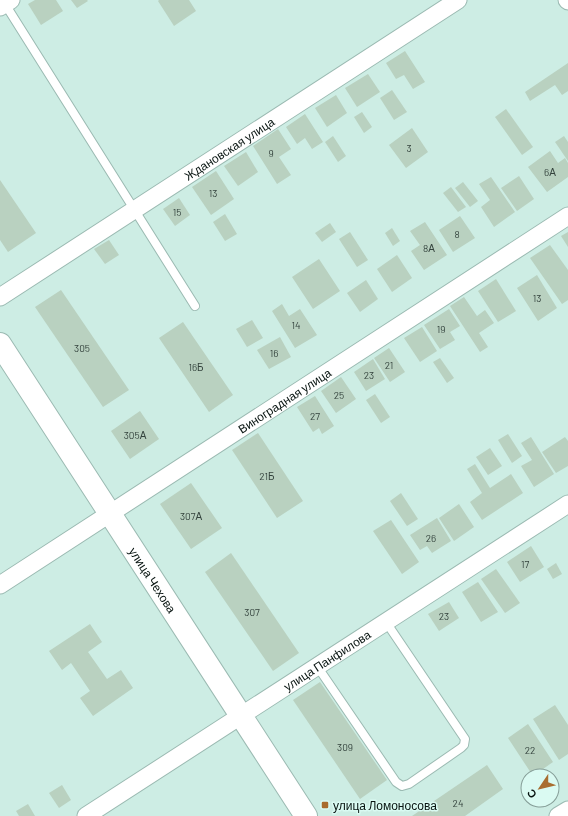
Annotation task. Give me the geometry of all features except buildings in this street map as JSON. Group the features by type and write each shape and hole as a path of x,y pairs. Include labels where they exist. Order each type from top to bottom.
{"main road":[{"name":"улица Чехова","path":"0,344 306,816"}],"street":[{"name":"Ждановская улица","path":"0,297 458,0"},
{"name":"Виноградная улица","path":"0,585 568,216"},
{"name":"улица Панфилова","path":"86,816 568,504"},
{"path":"558,816 568,810"}],"lane":[{"path":"5,4 195,306"},
{"path":"317,666 396,782 402,786 409,784 462,748 465,739 386,622"}],"place":[{"name":"улица Ломоносова","path":"325,805"}]}
